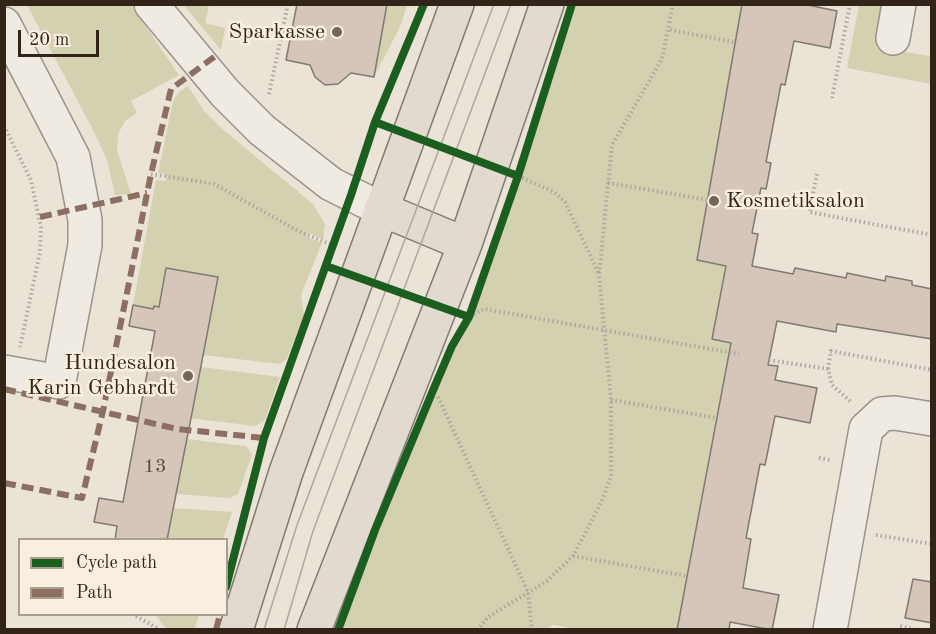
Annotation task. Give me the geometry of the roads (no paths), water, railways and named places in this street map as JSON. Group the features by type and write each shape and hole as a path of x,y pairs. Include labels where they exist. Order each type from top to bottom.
{"main road":[{"path":"236,630 286,472 457,4"},
{"path":"314,630 465,244 547,4"},
{"path":"381,209 465,244"}],"street":[{"path":"151,4 225,93 262,130 314,171 351,195 381,209"},
{"path":"893,38 898,4"},
{"path":"4,24 73,157 85,220 85,245 59,382 9,373"},
{"path":"830,630 866,429 882,414 895,413 932,419"}],"tram line":[{"path":"264,630 297,525 494,4"},
{"path":"284,630 313,531 511,4"}],"place":[{"name":"Sparkasse","path":"337,32"},
{"name":"Kosmetiksalon","path":"714,201"},
{"name":"Hundesalon Karin Gebhardt","path":"188,376"}]}
